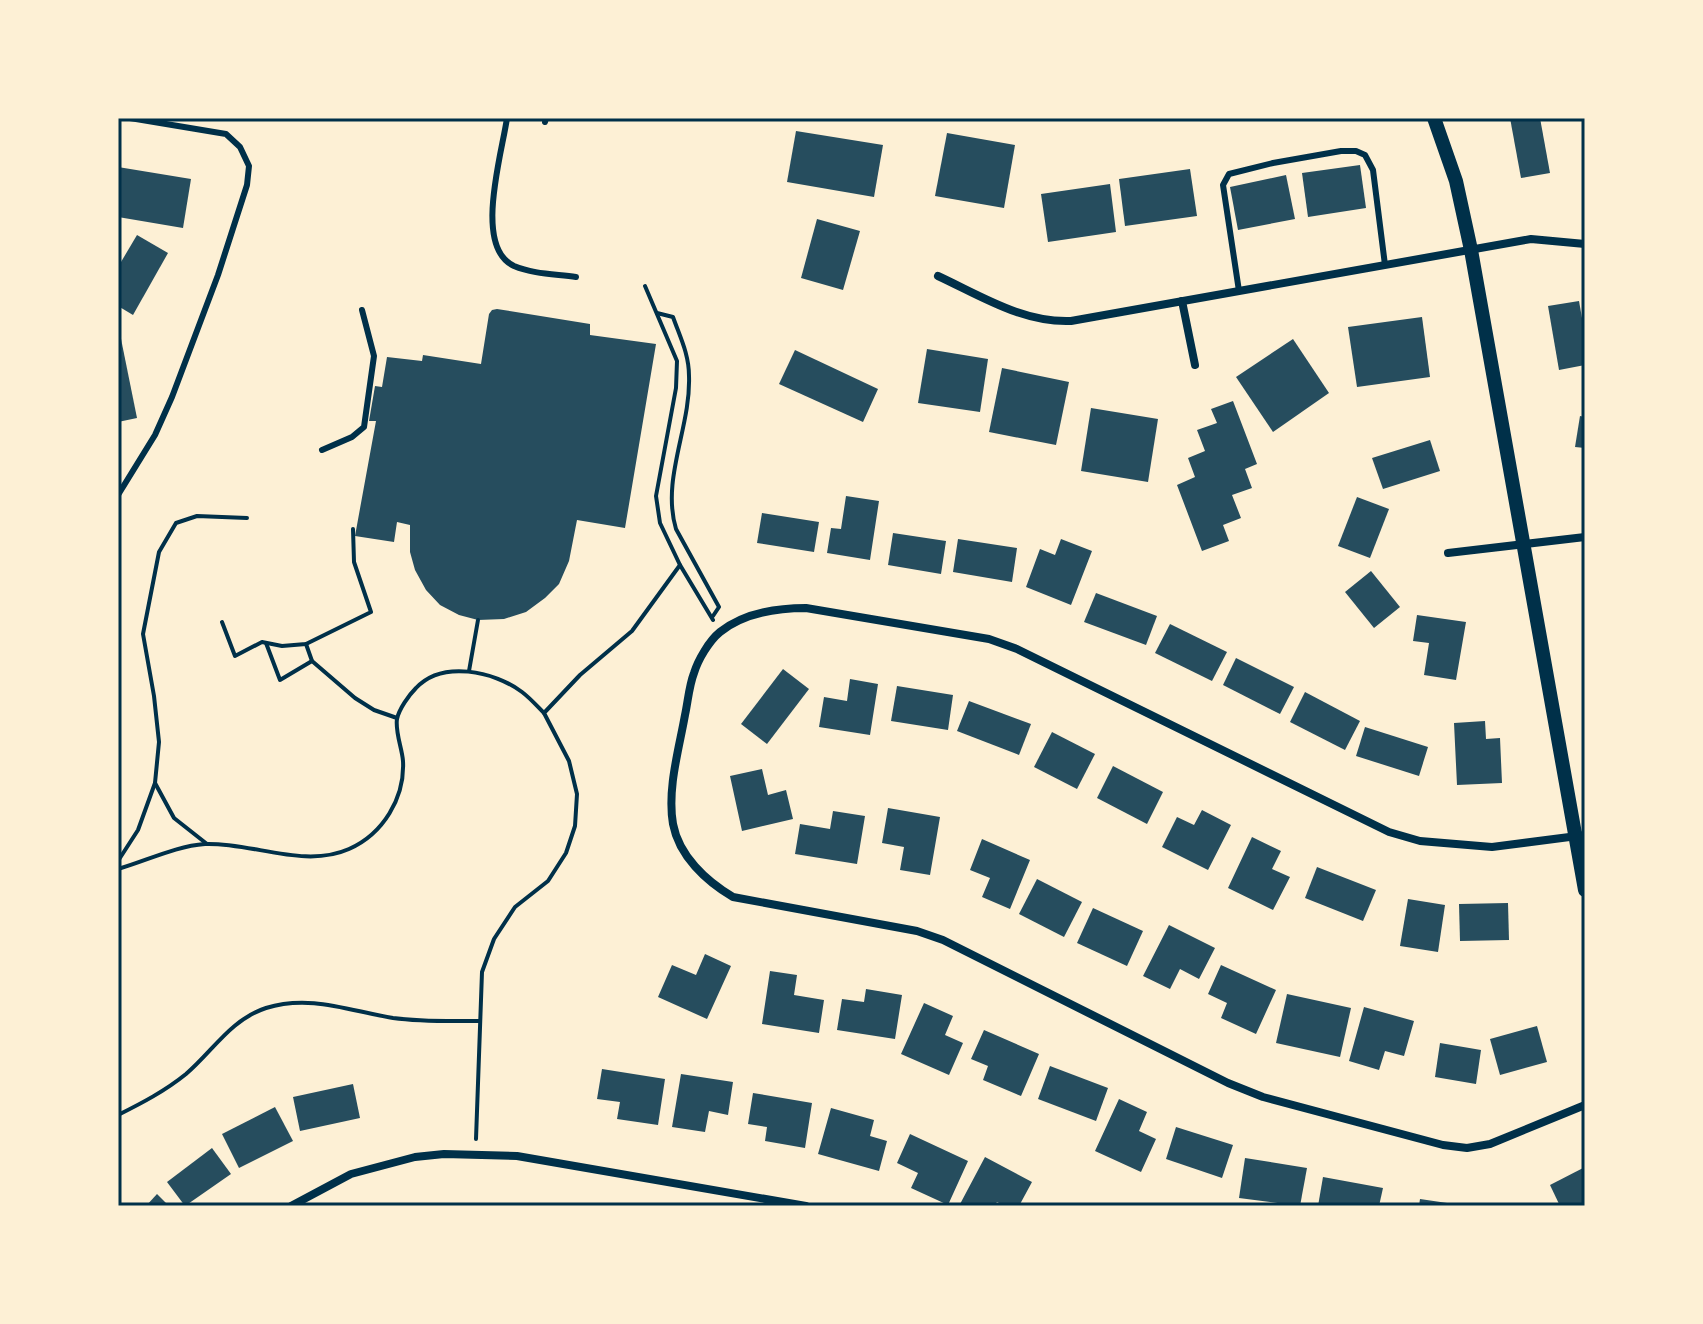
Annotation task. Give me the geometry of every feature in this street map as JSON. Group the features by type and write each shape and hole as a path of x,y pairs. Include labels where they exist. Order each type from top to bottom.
{"street":[{"path":"1434,118 1456,181 1471,250 1523,544 1580,836 1585,890"},
{"path":"938,276 1026,317 1050,322 1071,321 1531,239 1585,244"},
{"path":"1182,301 1195,365"},
{"path":"1448,553 1585,537"},
{"path":"1580,836 1492,847 1420,841 1389,832 1017,649 989,639 794,608 762,612 718,633 693,674 671,795 673,824 680,844 711,884 733,897 917,931 943,940 1252,1092 1443,1145 1467,1148 1490,1144 1585,1105"},
{"path":"291,1206 351,1174 387,1163 429,1156 476,1154 517,1156 806,1206"}],"lane":[{"path":"118,495 155,435 172,397 218,275 247,185 249,166 240,147 226,134 130,118"},
{"path":"507,118 492,215 492,233 497,252 511,264 530,271 576,277"},
{"path":"1239,291 1223,185 1229,174 1273,163 1341,151 1356,151 1365,155 1373,170 1385,265"},
{"path":"322,450 352,437 364,427 374,356 362,310"}],"path":[{"path":"645,286 677,361 676,388 656,496 660,523 718,633"},
{"path":"657,313 673,317 687,351 690,379 671,495 672,515 676,529 719,607 712,618"},
{"path":"118,861 138,830 155,783 159,742 143,634 159,552 176,523 197,516 247,518"},
{"path":"222,622 235,656 262,642 288,647 306,644 371,612 354,562 353,529"},
{"path":"544,713 580,675 632,631 680,565"},
{"path":"469,671 478,620"},
{"path":"266,643 280,680 312,661"},
{"path":"306,644 312,661 355,698 374,710 397,718"},
{"path":"118,869 208,844 270,853 321,856 349,849 377,830 392,812 400,790 404,764 397,718 409,695 423,680 442,673 469,671 497,678 522,692 544,713 569,761 577,794 575,826 566,853 548,881 515,907 494,939 482,972 476,1154"},
{"path":"155,783 174,818 208,844"},
{"path":"118,1115 150,1099 188,1073 235,1025 265,1008 299,1003 331,1004 393,1018 479,1021"}],"building":[{"path":"1510,118 1540,118 1550,173 1521,178"},
{"path":"796,131 883,145 874,197 787,182"},
{"path":"947,133 1015,145 1004,208 935,196"},
{"path":"1360,165 1366,208 1308,217 1302,173"},
{"path":"118,167 191,179 183,228 118,217"},
{"path":"1190,169 1197,216 1125,226 1119,179"},
{"path":"1286,175 1295,219 1238,230 1230,187"},
{"path":"1110,184 1116,232 1048,242 1041,194"},
{"path":"817,219 860,231 843,290 801,278"},
{"path":"137,235 168,253 133,315 118,306 118,267"},
{"path":"1579,301 1585,335 1585,365 1559,370 1548,306"},
{"path":"497,309 590,324 590,335 656,344 625,528 577,520 569,561 559,584 526,612 504,619 478,620 440,605 426,590 410,552 410,525 397,522 394,542 355,536 376,421 369,421 375,386 382,387 387,357 422,361 423,355 481,364 489,314"},
{"path":"1422,317 1430,377 1357,387 1348,327"},
{"path":"118,324 137,418 118,422"},
{"path":"1293,339 1329,393 1273,432 1236,377"},
{"path":"927,349 988,359 980,412 918,403"},
{"path":"795,350 878,389 863,422 779,384"},
{"path":"1002,368 1069,382 1056,445 989,432"},
{"path":"1233,401 1257,464 1245,469 1252,488 1232,495 1241,518 1223,525 1229,541 1202,551 1177,485 1195,477 1188,458 1205,451 1197,430 1217,423 1211,409"},
{"path":"1091,408 1158,419 1148,482 1081,471"},
{"path":"1580,416 1585,417 1585,448 1575,447"},
{"path":"1430,440 1440,471 1383,489 1372,458"},
{"path":"846,496 879,501 870,560 827,553 831,528 841,529"},
{"path":"1357,497 1389,509 1370,558 1338,546"},
{"path":"762,513 819,522 814,552 757,543"},
{"path":"893,533 946,541 941,574 888,565"},
{"path":"958,539 1017,548 1012,582 953,572"},
{"path":"1061,539 1092,551 1071,605 1026,587 1040,549 1055,555"},
{"path":"1371,571 1400,607 1374,628 1345,592"},
{"path":"1096,593 1157,616 1146,645 1084,622"},
{"path":"1417,615 1466,622 1456,680 1424,675 1429,643 1413,641"},
{"path":"1170,624 1227,652 1212,681 1155,653"},
{"path":"1236,658 1294,687 1280,714 1223,685"},
{"path":"783,669 809,689 767,744 741,724"},
{"path":"850,679 878,684 870,735 819,727 824,697 847,701"},
{"path":"897,686 953,695 948,730 891,721"},
{"path":"1305,692 1360,721 1345,750 1290,722"},
{"path":"969,701 1031,724 1019,755 957,731"},
{"path":"1485,721 1486,739 1500,738 1502,783 1457,785 1454,723"},
{"path":"1365,727 1428,747 1419,776 1356,756"},
{"path":"1052,732 1095,754 1077,789 1034,767"},
{"path":"1113,766 1163,792 1147,824 1097,798"},
{"path":"762,769 768,795 786,790 793,819 742,831 730,776"},
{"path":"888,808 940,817 930,875 900,870 904,847 882,843"},
{"path":"1202,810 1231,825 1208,870 1162,847 1177,817 1194,825"},
{"path":"833,811 865,816 857,864 795,854 800,824 830,829"},
{"path":"1252,837 1281,851 1272,869 1290,877 1273,910 1228,888"},
{"path":"982,839 1030,860 1010,909 982,897 990,878 970,870"},
{"path":"1317,867 1376,890 1363,921 1305,898"},
{"path":"1037,879 1082,902 1064,937 1019,914"},
{"path":"1408,899 1445,905 1438,952 1400,946"},
{"path":"1508,903 1509,940 1460,941 1459,904"},
{"path":"1093,908 1143,931 1127,966 1077,943"},
{"path":"1169,925 1215,948 1199,979 1180,969 1170,989 1143,976"},
{"path":"705,954 731,966 707,1019 658,997 672,965 696,975"},
{"path":"1221,965 1276,990 1256,1034 1221,1018 1227,1003 1208,994"},
{"path":"770,971 797,975 794,995 824,1000 819,1033 762,1024"},
{"path":"866,989 902,995 895,1039 837,1030 842,999 864,1002"},
{"path":"1287,994 1351,1008 1340,1057 1276,1043"},
{"path":"924,1003 953,1016 945,1035 963,1043 949,1075 901,1054"},
{"path":"1364,1007 1414,1021 1404,1056 1385,1051 1379,1070 1349,1061"},
{"path":"1537,1026 1547,1062 1500,1075 1490,1039"},
{"path":"984,1030 1039,1054 1021,1096 983,1080 988,1066 971,1059"},
{"path":"1440,1043 1481,1050 1476,1084 1435,1077"},
{"path":"1050,1066 1108,1088 1096,1121 1038,1099"},
{"path":"602,1069 665,1079 658,1125 617,1119 620,1102 597,1099"},
{"path":"681,1074 733,1082 728,1115 709,1111 705,1132 672,1127"},
{"path":"353,1084 360,1118 300,1131 293,1097"},
{"path":"753,1093 812,1103 805,1148 765,1141 767,1127 748,1124"},
{"path":"1119,1099 1147,1112 1139,1131 1156,1139 1141,1172 1095,1151"},
{"path":"275,1107 293,1141 239,1168 222,1134"},
{"path":"831,1108 874,1120 870,1136 887,1141 879,1171 818,1154"},
{"path":"1176,1127 1233,1145 1222,1178 1166,1159"},
{"path":"910,1134 968,1161 948,1205 911,1188 918,1173 897,1163"},
{"path":"212,1148 231,1174 185,1206 167,1182"},
{"path":"985,1157 1032,1182 1019,1206 1005,1206 997,1202 994,1206 959,1206"},
{"path":"1245,1158 1307,1168 1300,1206 1239,1198"},
{"path":"1585,1167 1585,1206 1560,1206 1550,1185"},
{"path":"1323,1177 1383,1188 1379,1206 1318,1206"},
{"path":"157,1194 169,1206 146,1206"},
{"path":"1420,1199 1454,1204 1454,1206 1419,1206"}]}
